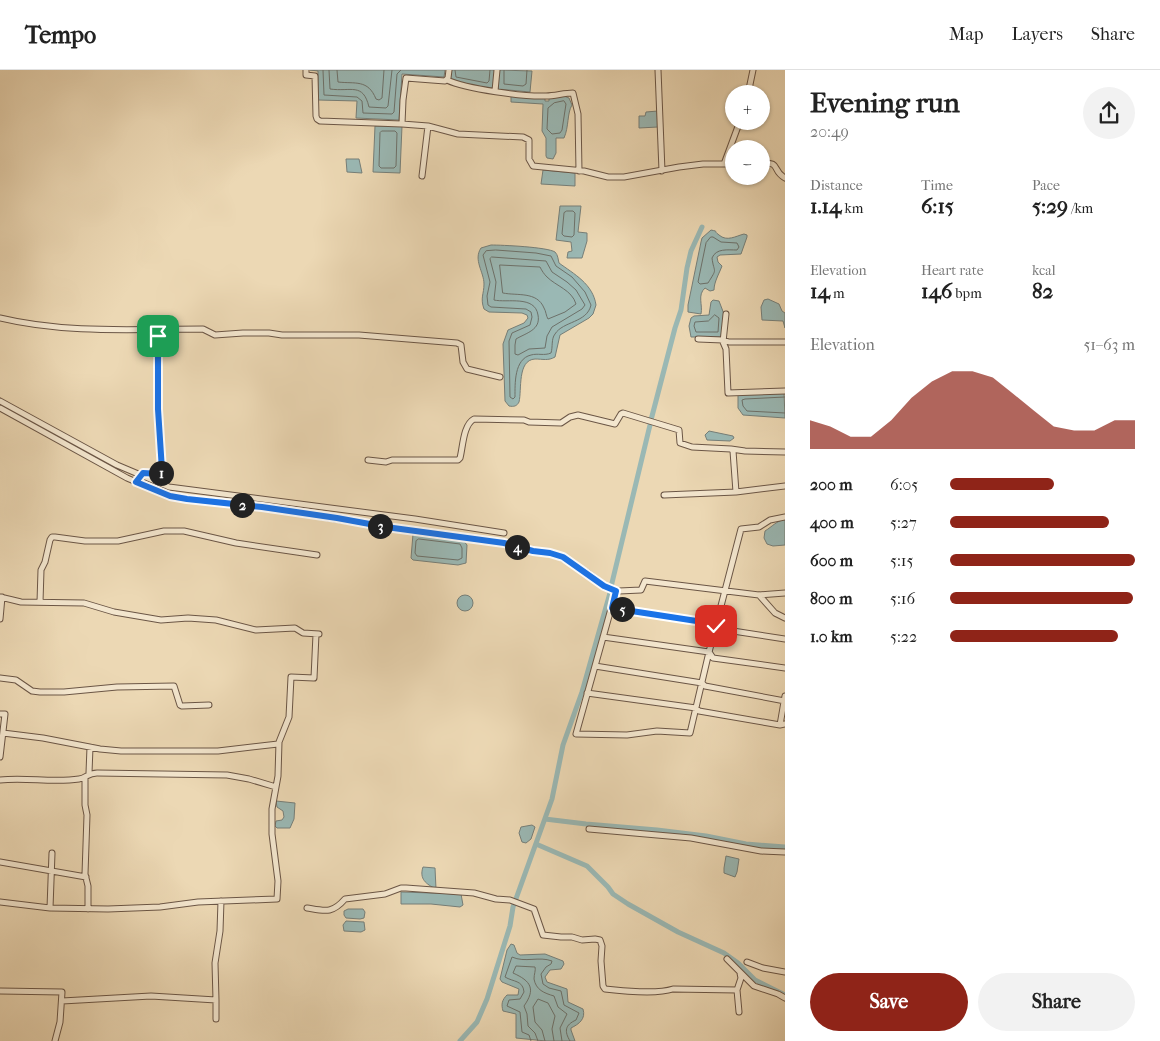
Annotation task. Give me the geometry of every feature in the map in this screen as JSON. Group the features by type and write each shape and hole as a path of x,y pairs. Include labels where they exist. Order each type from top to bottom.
{"street":[{"path":"306,70 306,75 315,76 317,119 323,121 428,126 458,134 527,138 529,140 529,159 533,166 614,177 632,176 703,164 724,164 737,130"},
{"path":"447,80 449,70"},
{"path":"495,91 497,70"},
{"path":"658,70 662,171"},
{"path":"750,85 753,70"},
{"path":"402,124 402,100 406,78 443,82 447,80 495,91 548,96 573,93 578,114 579,171"},
{"path":"422,176 428,126"},
{"path":"770,163 776,165 781,176 785,178"},
{"path":"726,314 724,340 728,393 785,391"},
{"path":"0,318 34,326 58,328 203,330 215,335 269,332 282,335 370,335 374,337 424,339 458,343 461,345 463,362 467,369 500,377"},
{"path":"136,482 143,473 160,474 162,470 158,409 158,329"},
{"path":"698,339 724,340 729,342 785,342"},
{"path":"0,401 117,465 159,484 185,490 314,506 504,534"},
{"path":"0,408 136,482 170,496 247,505 498,542 533,551 550,553 563,557 604,586 616,591 641,590 646,581 759,595 785,593"},
{"path":"368,460 386,462 392,460 458,460 468,424 474,419 561,423 570,417 578,416 615,424 623,413 679,430 680,442 687,446 750,452 785,452"},
{"path":"730,449 732,451 736,492"},
{"path":"664,495 736,492 785,486"},
{"path":"616,591 576,734 627,736 657,731 690,733 708,652 742,528 758,526 770,520 785,517"},
{"path":"40,602 41,570 45,562 50,540 55,536 85,541 118,540 164,532 184,532 236,543 317,555"},
{"path":"759,595 775,613 785,618"},
{"path":"0,619 1,597 15,601 84,603 114,612 161,620 188,618 216,620 256,630 295,628 304,633 317,634 314,678 291,678 289,717 278,744 278,776 272,809 277,899 221,901 142,908 88,909 50,908 0,902"},
{"path":"612,608 716,624 720,629 785,639"},
{"path":"603,637 708,652 713,658 785,668"},
{"path":"587,693 696,708 699,711 782,725 784,699 705,686 702,683 595,666"},
{"path":"0,678 16,680 32,691 40,692 64,692 117,687 174,686 180,705 209,705"},
{"path":"0,714 5,714 0,757"},
{"path":"3,733 121,751 200,752 278,744"},
{"path":"88,909 86,877 87,815 85,805 90,747"},
{"path":"0,780 47,781 81,779 87,775 227,775 276,787"},
{"path":"589,829 691,838 761,851 785,852"},
{"path":"50,908 52,852"},
{"path":"0,862 86,877"},
{"path":"307,908 329,910 340,906 345,899 385,894 401,888 465,892 510,900 534,909 543,934 582,940 595,939 602,942 601,961 603,986 605,989 655,991 673,989 737,990"},
{"path":"216,1019 215,963 220,931 221,901"},
{"path":"727,959 754,986 785,998"},
{"path":"747,962 763,968 785,972"},
{"path":"739,1012 737,990 741,978 740,973"},
{"path":"0,991 62,992 60,1022 55,1041"},
{"path":"62,1001 151,996 216,1000"}],"water":[{"path":"310,70 445,70 444,77 402,74 399,120 356,118 357,101 318,100 318,71"},
{"path":"450,70 495,70 494,89 455,82 450,78"},
{"path":"499,70 532,71 530,92 498,89"},
{"path":"511,96 545,98 545,101 549,101 549,98 564,96 569,98 572,105 569,112 566,134 564,138 556,138 556,153 553,159 546,156 546,138 542,131 543,104 511,102"},
{"path":"658,111 658,127 639,128 639,116 645,116 646,112"},
{"path":"375,126 402,126 400,173 373,172"},
{"path":"346,159 359,159 362,173 347,172"},
{"path":"543,170 575,173 575,186 541,184"},
{"path":"560,206 581,206 578,232 587,233 587,241 582,258 567,258 568,252 572,251 571,242 556,240"},
{"path":"711,230 716,231 725,238 744,234 747,237 741,254 720,255 717,257 718,262 722,266 714,290 710,291 705,288 701,294 701,314 688,312 702,238"},
{"path":"491,245 534,248 555,252 559,263 587,285 596,305 593,314 589,318 560,335 555,357 535,359 525,364 521,376 519,402 514,406 509,406 505,401 503,344 508,330 524,323 528,318 527,315 522,313 489,312 484,309 482,299 484,280 478,257 481,248"},
{"path":"768,299 779,304 785,313 785,328 783,321 762,320 761,307 764,300"},
{"path":"713,300 719,301 724,314 721,337 691,337 689,326 691,318 709,315"},
{"path":"784,392 785,418 743,415 738,408 738,395"},
{"path":"709,431 733,436 734,438 730,441 707,440 705,435"},
{"path":"785,519 785,545 773,546 767,544 764,538 765,531"},
{"path":"413,534 462,539 467,545 466,563 458,565 413,560 411,558"},
{"path":"465,595 471,597 473,603 471,609 465,611 459,609 457,603 459,597"},
{"path":"276,801 295,803 294,819 290,828 277,828 275,826 276,821 282,820 284,817 283,811 277,807"},
{"path":"532,825 535,827 531,839 526,843 522,842 519,833 521,827"},
{"path":"726,856 739,859 735,877 724,873"},
{"path":"423,867 435,868 436,889 424,881 422,875"},
{"path":"401,892 461,894 463,905 460,907 431,904 401,904"},
{"path":"348,909 363,909 365,912 364,918 346,918 344,911"},
{"path":"346,921 364,922 365,930 361,932 344,931 343,925"},
{"path":"511,944 514,945 517,953 520,955 545,954 563,961 564,964 561,969 550,970 545,977 547,982 567,989 568,1002 583,1009 584,1016 581,1021 571,1028 575,1041 516,1038 516,1014 503,1011 502,1004 507,995 518,995 519,989 502,982 500,979 507,950"}],"waterway":[{"path":"651,420 681,310 691,251 702,227"},
{"path":"611,587 650,425"},
{"path":"460,1041 477,1022 487,999 510,926 513,907 552,799 563,745 582,692 610,593"},
{"path":"545,819 657,830 706,836 746,844 785,847"},
{"path":"536,844 587,866 613,894 628,904 678,932 724,953 738,963 755,980 785,995"}],"route":[{"path":"158,336 158,409 162,473 143,473 136,482 170,496 187,499 262,507 386,527 492,541 550,553 563,557 604,586 616,591 612,608 716,624 716,626"}]}
